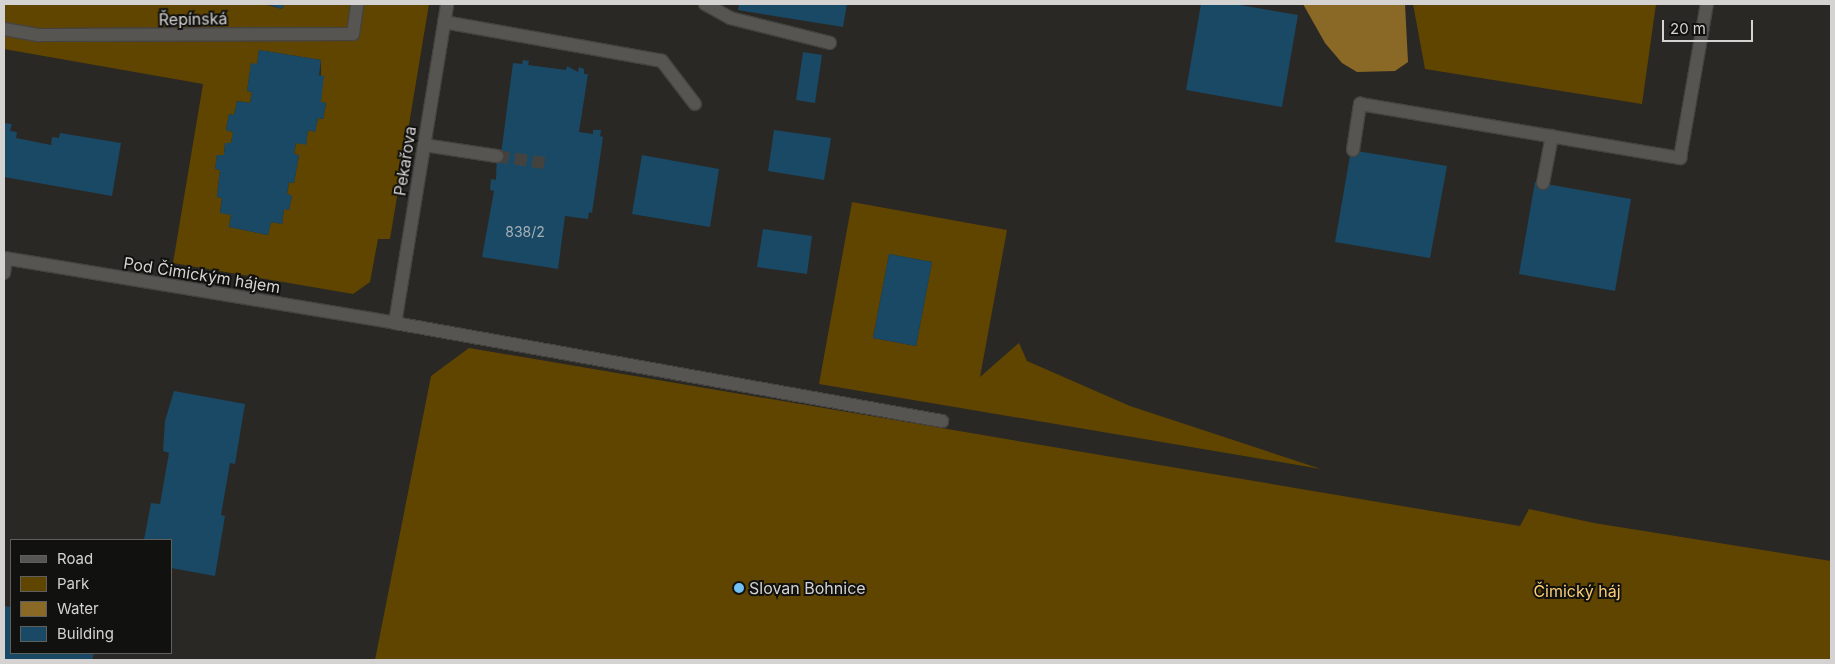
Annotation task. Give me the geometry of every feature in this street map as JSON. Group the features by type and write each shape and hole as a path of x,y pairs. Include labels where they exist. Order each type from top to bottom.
{"street":[{"name":"Řepínská","path":"4,29 39,35 353,34 357,4"},
{"name":"Pekařova","path":"396,323 447,4"},
{"path":"705,4 730,18 830,43"},
{"path":"1354,150 1360,104 1680,158 1707,4"},
{"path":"444,22 662,61 695,104"},
{"path":"1543,183 1552,136"},
{"path":"424,145 497,156"},
{"path":"4,273 5,259"},
{"name":"Pod Čimickým hájem","path":"5,259 396,323 942,421"}],"green space":[{"path":"4,4 264,4 282,9 284,4 429,4 390,239 378,239 370,282 353,294 173,263 203,84 4,49","holes":["259,50 321,60 321,102 326,103 323,119 318,118 315,132 308,130 306,144 296,143 294,154 299,155 294,183 289,182 287,194 292,196 289,210 284,209 282,224 271,222 268,235 229,227 231,215 220,212 222,198 217,197 220,170 215,169 217,155 224,155 225,143 231,143 233,132 226,130 229,114 234,115 237,101 250,103 252,92 247,91 251,64 257,64"]},
{"path":"1413,4 1656,4 1642,104 1425,69"},
{"path":"852,202 1007,230 980,377 1019,343 1027,361 1130,406 1321,469 819,384","holes":["889,254 932,262 916,346 873,338"]},
{"name":"Čimický háj","path":"469,348 1520,526 1529,509 1594,523 1831,561 1831,660 375,660 431,376"}],"water":[{"path":"1303,4 1405,4 1408,62 1395,71 1357,72 1342,63 1325,43"}],"building":[{"path":"266,4 284,4 282,9"},
{"path":"739,4 847,4 843,27 738,10"},
{"path":"1201,4 1234,4 1298,15 1282,107 1186,90"},
{"path":"259,50 321,60 319,75 324,76 321,102 326,103 323,119 318,118 315,132 308,130 306,145 296,143 294,154 299,155 294,183 289,182 287,194 292,196 289,210 284,209 282,224 271,222 268,235 229,227 231,215 220,213 222,198 217,197 220,170 215,169 217,155 224,155 225,143 231,143 233,132 226,130 229,114 234,115 237,101 250,103 252,92 247,91 251,63 257,64"},
{"path":"803,52 822,55 815,103 796,100"},
{"path":"523,60 529,61 528,65 566,70 567,66 578,72 579,67 584,69 584,74 588,74 579,132 593,134 593,130 601,130 600,136 603,137 592,213 589,212 588,219 565,216 558,269 482,257 494,191 490,190 491,179 496,180 497,153 501,154 513,63 522,64"},
{"path":"4,123 12,124 10,131 17,132 16,138 51,145 52,137 59,138 60,133 121,143 112,196 4,177"},
{"path":"774,130 831,138 824,180 768,171"},
{"path":"1351,150 1447,166 1430,258 1335,242"},
{"path":"642,155 719,169 710,227 632,214"},
{"path":"1535,182 1631,199 1615,291 1519,274"},
{"path":"763,229 812,236 807,274 757,267"},
{"path":"889,254 932,262 916,346 873,338"},
{"path":"174,391 245,404 235,464 230,463 221,515 225,516 215,576 172,568 172,539 144,539 151,503 160,504 169,453 163,451 165,421"},
{"path":"4,606 10,607 10,654 94,654 92,660 4,660"}],"tunnel":[{"path":"497,156 544,163"}],"place":[{"name":"Slovan Bohnice","path":"739,588"}]}
